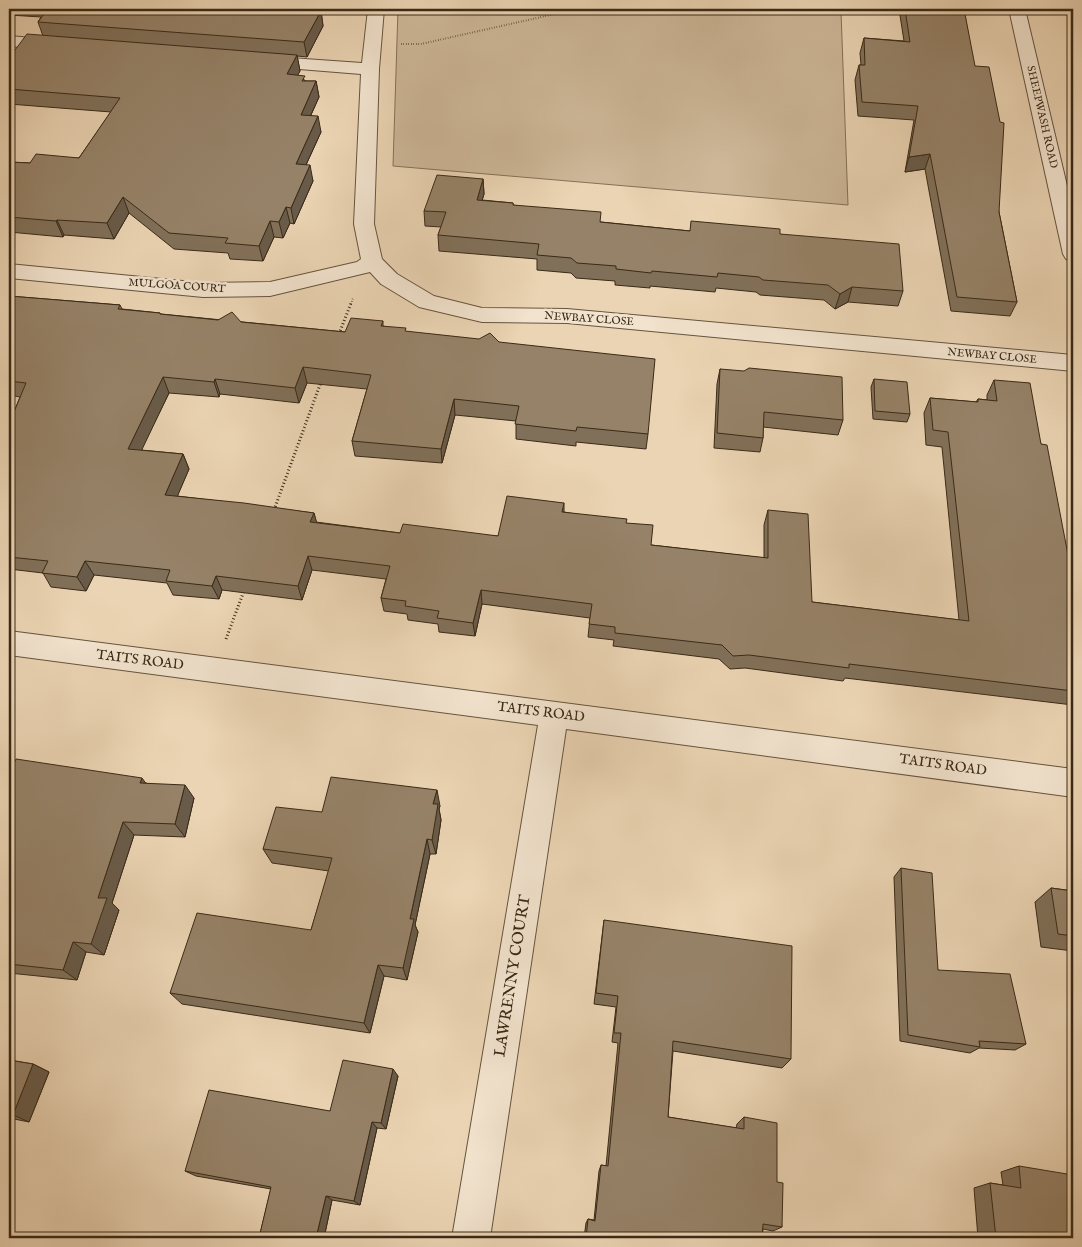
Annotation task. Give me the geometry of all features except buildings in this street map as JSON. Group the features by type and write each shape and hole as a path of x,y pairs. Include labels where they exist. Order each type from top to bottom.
{"street":[{"path":"368,264 364,224 370,69 376,9"},
{"name":"SHEEPWASH ROAD","path":"1017,9 1073,254"},
{"path":"9,41 77,46"},
{"path":"243,59 370,69"},
{"name":"MULGOA COURT","path":"9,272 203,290 241,290 270,289 368,264"},
{"name":"NEWBAY CLOSE","path":"368,264 427,302 482,315 567,316 1073,364"},
{"name":"TAITS ROAD","path":"9,644 1073,783"},
{"name":"LAWRENNY COURT","path":"472,1238 554,714"}],"path":[{"path":"421,44 576,9"},
{"path":"336,342 368,264"},
{"path":"274,511 322,380"},
{"path":"214,670 246,586"}],"shaded area":[{"path":"398,9 836,9 841,11 848,205 393,166"}]}
